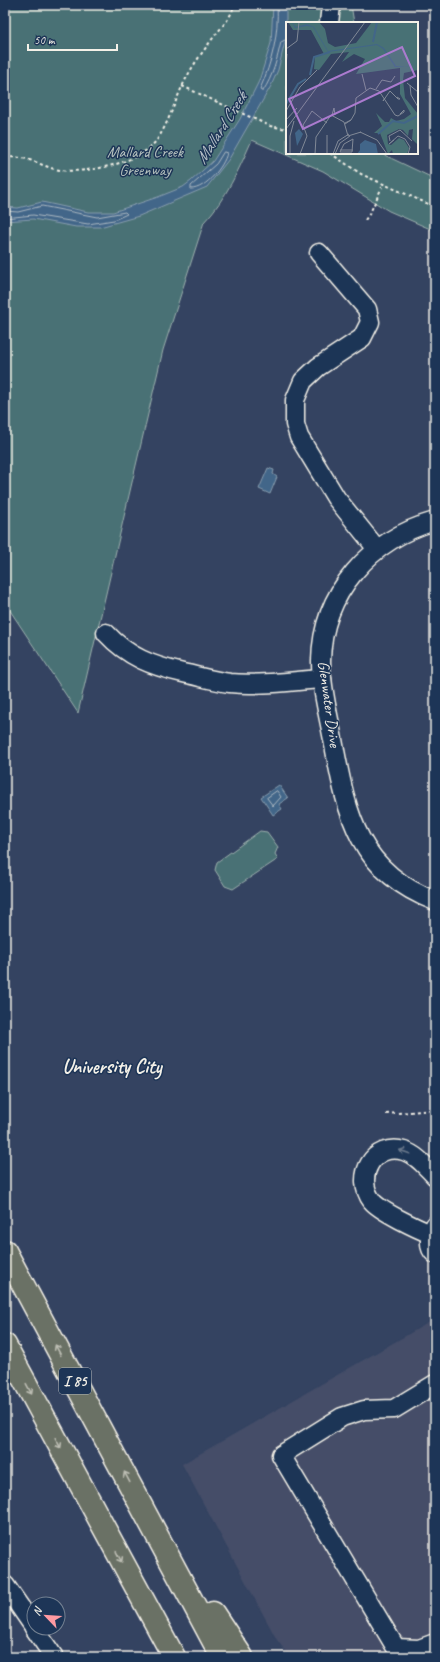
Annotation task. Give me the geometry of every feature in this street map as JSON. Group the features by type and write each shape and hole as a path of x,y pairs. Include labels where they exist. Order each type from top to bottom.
{"highway":[{"name":"I 85","path":"5,1251 222,1657"},
{"path":"5,1345 174,1657"},
{"path":"145,1511 242,1657"},
{"path":"152,1618 169,1657"}],"street":[{"path":"329,22 331,5"},
{"path":"319,253 367,309 370,322 362,338 318,367 303,381 296,400 294,424 299,437 336,498 377,549"},
{"name":"Glenwater Drive","path":"435,521 405,531 377,549 361,564 350,578 333,609 323,639 322,679 343,792 349,815 358,835 370,853 391,875 413,891 435,900"},
{"path":"106,633 123,649 141,661 158,667 213,680 251,683 322,679"},
{"path":"433,1241 375,1204 366,1190 364,1177 371,1161 380,1154 394,1150 405,1151 414,1156 435,1176"},
{"path":"435,1384 394,1410 364,1410 342,1417 281,1454 396,1648 419,1649 435,1643"},
{"path":"5,1585 26,1616"},
{"path":"40,1636 54,1657"}],"path":[{"path":"5,158 25,158 54,169 68,170 100,167 124,161 144,152 157,141 182,86 204,49 230,16 234,5"},
{"path":"182,86 270,126 286,129"},
{"path":"331,154 361,174 435,207"},
{"path":"365,220 370,213 382,187"},
{"path":"386,1114 435,1110"}],"shaded area":[{"path":"435,1319 435,1657 290,1657 277,1640 182,1464"}],"green space":[{"name":"Mallard Creek Greenway","path":"5,5 351,5 354,22 286,22 286,154 382,154 435,179 435,231 389,211 323,171 252,140 237,173 225,194 204,222 163,350 78,713 5,603"},
{"path":"260,831 267,832 278,847 275,854 278,859 233,889 225,886 215,870 217,862"}],"water":[{"path":"273,5 286,5 286,38 278,70 271,86 229,159 207,187 139,216 100,227 76,227 33,219 5,221 5,207 18,208 42,202 88,212 113,212 158,197 183,187 191,181 213,161 240,119 259,81 271,43"},
{"path":"268,468 274,470 273,474 277,477 270,494 259,489"},
{"path":"279,785 288,798 279,804 282,809 273,815 261,797"}],"district":[{"name":"University City","path":"112,1066"}],"water label":[{"name":"Mallard Creek","path":"221,128"}]}
